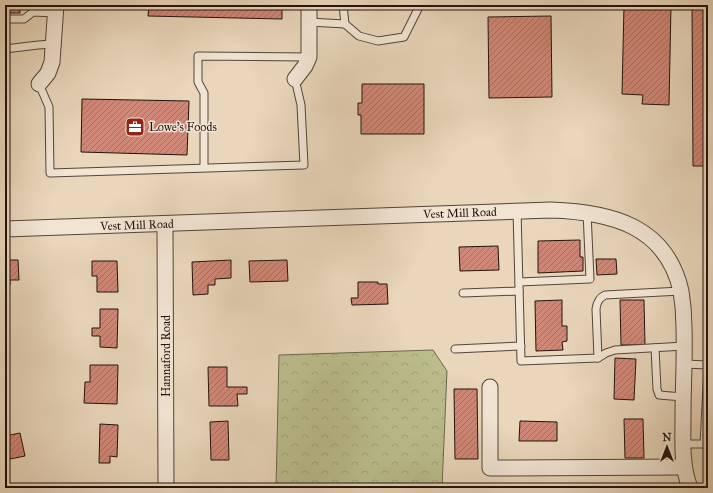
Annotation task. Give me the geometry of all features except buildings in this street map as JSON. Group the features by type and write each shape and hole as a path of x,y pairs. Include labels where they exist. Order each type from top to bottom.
{"street":[{"path":"295,79 306,66 309,57 309,5"},
{"path":"39,84 48,73 52,62 56,9"},
{"name":"Vest Mill Road","path":"5,229 551,210 587,212 620,220 644,234 655,244 666,257 675,274 681,291 684,314 685,346 683,397 684,467 690,488"},
{"name":"Hannaford Road","path":"165,224 166,488"},
{"path":"490,387 490,468 684,467"}],"lane":[{"path":"343,5 345,24"},
{"path":"309,22 345,24 359,36 378,41 404,36 418,9 417,5"},
{"path":"5,19 24,19 33,9 56,9"},
{"path":"5,49 54,44"},
{"path":"204,167 204,93 198,82 198,56 309,57"},
{"path":"39,84 49,108 50,172 304,165 301,105 295,79"},
{"path":"5,153 5,188"},
{"path":"517,211 521,361 598,358 606,352 615,350 685,346"},
{"path":"519,282 590,279 587,212"},
{"path":"462,293 519,291"},
{"path":"598,358 596,309 600,298 605,295 681,291"},
{"path":"455,349 521,346"},
{"path":"655,348 657,389 659,395 683,397"},
{"path":"683,444 704,444 708,366 684,364"}],"green space":[{"path":"433,350 447,371 442,488 276,488 279,355"}],"place":[{"name":"Lowe's Foods","path":"135,127"}]}
